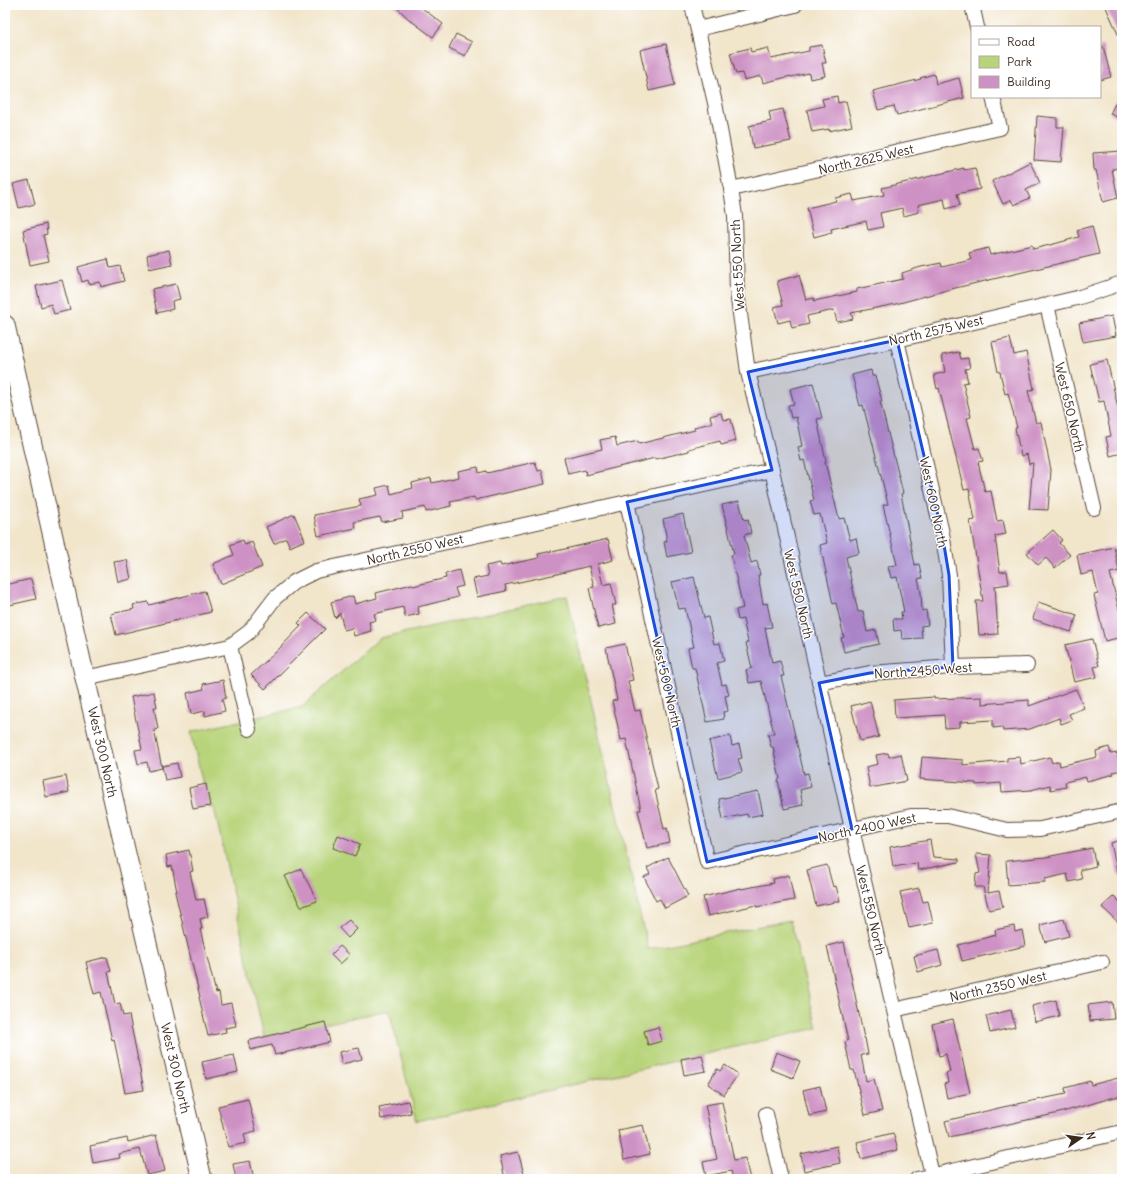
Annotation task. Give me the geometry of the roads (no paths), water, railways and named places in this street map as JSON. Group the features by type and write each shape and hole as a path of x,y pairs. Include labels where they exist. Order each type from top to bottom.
{"main road":[{"name":"West 300 North","path":"5,324 85,678 202,1179"}],"street":[{"name":"West 550 North","path":"692,5 715,103 731,189 735,216 737,292 748,372 772,470 852,830 932,1177"},
{"path":"698,29 795,5"},
{"path":"972,5 977,26"},
{"name":"North 2625 West","path":"731,189 1000,128 993,98"},
{"name":"North 2575 West","path":"748,372 897,340 1078,298 1122,283"},
{"name":"West 650 North","path":"1046,305 1094,508"},
{"name":"West 600 North","path":"897,340 949,575 953,667"},
{"name":"North 2550 West","path":"85,678 230,646 249,632 275,598 294,582 316,571 772,470"},
{"name":"West 500 North","path":"627,502 707,862"},
{"path":"230,646 249,728"},
{"name":"North 2450 West","path":"819,683 870,673 953,667 1027,665"},
{"name":"North 2400 West","path":"707,862 911,816 948,816 1007,830 1040,829 1122,810"},
{"name":"North 2350 West","path":"894,1010 1102,962"},
{"path":"766,1114 781,1179"},
{"path":"916,1179 932,1177 1122,1132"}]}
